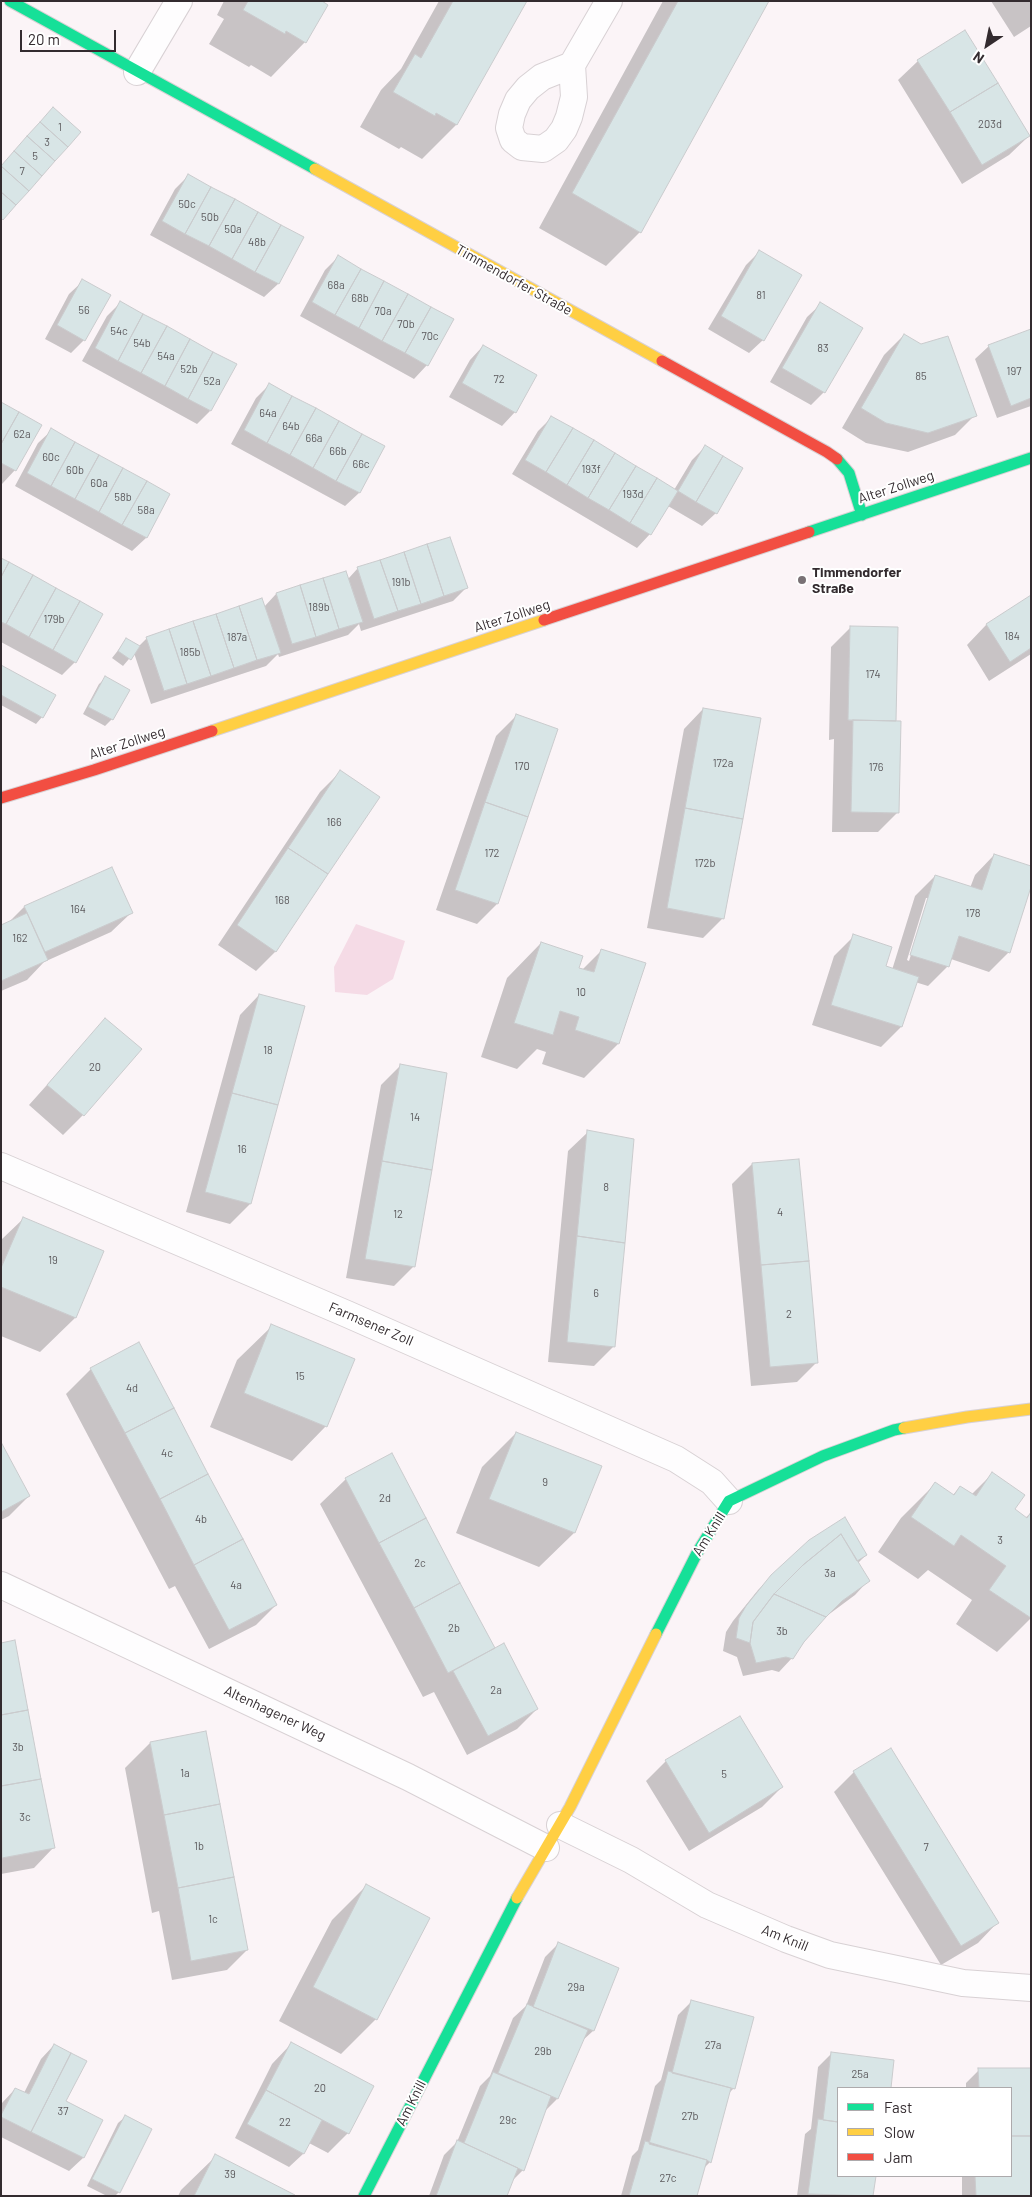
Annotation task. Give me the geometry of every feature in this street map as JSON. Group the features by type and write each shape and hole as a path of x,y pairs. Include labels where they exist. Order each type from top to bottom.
{"street":[{"name":"Timmendorfer Straße","path":"10,1 827,452 843,464 849,473 862,514"},
{"path":"137,72 179,1"},
{"path":"572,65 609,1"},
{"name":"Alter Zollweg","path":"1,798 130,758 1031,458"},
{"name":"Farmsener Zoll","path":"1,1166 365,1321 676,1459 712,1482 730,1502"},
{"name":"Am Knill","path":"364,2196 529,1875 560,1825 678,1588 697,1553 730,1502 823,1456 894,1430 968,1417 1031,1409"},
{"name":"Altenhagener Weg","path":"1,1585 408,1776 546,1848"},
{"name":"Am Knill","path":"560,1825 631,1860 707,1905 786,1939 830,1955 963,1983 1031,1988"}],"shaded area":[{"path":"356,924 405,941 393,979 367,995 335,992 334,967"}],"building":[{"path":"248,1 322,1 328,5 306,43 286,31 285,34 243,10"},
{"path":"453,1 527,1 457,125 436,113 435,116 393,92 415,54 421,58"},
{"path":"678,1 769,1 641,233 572,193"},
{"path":"965,30 998,83 950,112 917,60"},
{"path":"998,83 1030,136 982,165 950,112"},
{"path":"53,107 81,132 68,147 40,122"},
{"path":"40,122 68,147 55,161 27,136"},
{"path":"27,136 55,161 42,176 14,151"},
{"path":"14,151 42,176 29,191 1,166"},
{"path":"1,166 29,191 16,205 1,192"},
{"path":"188,174 211,187 185,234 162,221"},
{"path":"211,187 235,199 209,246 185,234"},
{"path":"1,192 16,205 3,220 1,218"},
{"path":"235,199 258,212 232,259 209,246"},
{"path":"258,212 281,225 255,272 232,259"},
{"path":"281,225 304,237 279,284 255,272"},
{"path":"759,250 802,275 764,341 721,316"},
{"path":"338,255 361,269 335,315 312,302"},
{"path":"361,269 384,281 359,328 335,315"},
{"path":"82,279 111,295 85,341 57,325"},
{"path":"384,281 408,294 382,341 359,328"},
{"path":"408,294 431,307 405,353 382,341"},
{"path":"120,301 143,314 118,361 95,348"},
{"path":"820,302 863,328 825,393 782,368"},
{"path":"431,307 454,319 428,366 405,353"},
{"path":"143,314 167,326 141,373 118,361"},
{"path":"167,326 190,339 165,386 141,373"},
{"path":"1031,329 1031,398 1011,406 988,345"},
{"path":"904,334 921,344 948,336 977,416 928,433 886,423 861,408"},
{"path":"190,339 213,352 188,399 165,386"},
{"path":"483,345 537,375 516,413 462,383"},
{"path":"213,352 237,364 211,411 188,399"},
{"path":"269,383 292,396 267,443 244,430"},
{"path":"292,396 316,408 290,455 267,443"},
{"path":"1,402 19,412 1,444"},
{"path":"316,408 339,421 313,468 290,455"},
{"path":"19,412 42,425 16,471 1,463 1,444"},
{"path":"551,416 573,428 546,472 525,460"},
{"path":"339,421 362,434 336,481 313,468"},
{"path":"51,428 75,442 51,486 27,473"},
{"path":"573,428 594,440 567,485 546,472"},
{"path":"362,434 385,446 360,493 336,481"},
{"path":"594,440 615,453 588,498 567,485"},
{"path":"75,442 99,455 75,499 51,486"},
{"path":"705,445 723,456 696,502 678,491"},
{"path":"615,453 636,466 609,510 588,498"},
{"path":"99,455 123,468 99,512 75,499"},
{"path":"723,456 743,468 717,514 696,502"},
{"path":"636,466 657,478 630,523 609,510"},
{"path":"123,468 147,481 122,525 99,512"},
{"path":"657,478 678,491 651,535 630,523"},
{"path":"147,481 170,494 147,538 122,525"},
{"path":"450,537 468,588 444,596 427,544"},
{"path":"427,544 444,596 421,604 404,552"},
{"path":"404,552 421,604 398,611 380,560"},
{"path":"1,558 9,562 1,577"},
{"path":"380,560 398,611 374,619 357,567"},
{"path":"9,562 33,575 6,624 1,622 1,577"},
{"path":"346,571 363,622 339,629 323,578"},
{"path":"33,575 56,588 29,637 6,624"},
{"path":"323,578 339,629 316,637 300,585"},
{"path":"300,585 316,637 292,644 276,593"},
{"path":"56,588 80,601 53,650 29,637"},
{"path":"1031,595 1031,648 1010,662 986,624"},
{"path":"262,598 281,653 257,660 239,606"},
{"path":"80,601 103,614 76,663 53,650"},
{"path":"239,606 257,660 234,668 216,614"},
{"path":"216,614 234,668 211,676 193,621"},
{"path":"193,621 211,676 187,684 169,629"},
{"path":"850,626 898,627 896,721 848,720"},
{"path":"169,629 187,684 164,691 146,637"},
{"path":"126,638 140,646 131,660 118,651"},
{"path":"1,665 56,695 43,718 1,695"},
{"path":"105,676 130,690 113,720 88,707"},
{"path":"703,708 761,718 743,819 685,808"},
{"path":"516,714 558,729 528,817 485,802"},
{"path":"853,720 901,721 899,813 851,812"},
{"path":"340,770 380,797 328,874 288,848"},
{"path":"485,802 528,817 498,904 455,890"},
{"path":"685,808 743,819 724,919 667,908"},
{"path":"288,848 328,874 276,952 237,925"},
{"path":"994,854 1031,866 1031,887 1010,953 959,936 949,967 910,955 935,875 982,890"},
{"path":"112,867 133,913 45,952 24,906"},
{"path":"27,913 48,960 1,981 1,925"},
{"path":"853,934 892,947 886,966 919,977 902,1027 831,1005"},
{"path":"541,942 583,956 579,968 594,972 601,949 646,963 619,1044 575,1030 579,1017 560,1011 553,1035 514,1023"},
{"path":"259,994 305,1006 278,1105 232,1093"},
{"path":"105,1018 142,1049 84,1116 47,1085"},
{"path":"400,1064 447,1073 432,1170 382,1161"},
{"path":"232,1093 278,1105 251,1204 205,1192"},
{"path":"587,1130 634,1139 625,1243 577,1236"},
{"path":"799,1159 809,1261 761,1265 752,1163"},
{"path":"382,1161 432,1170 415,1267 365,1259"},
{"path":"23,1217 104,1251 76,1318 1,1287 1,1268"},
{"path":"577,1236 625,1243 615,1347 567,1342"},
{"path":"809,1261 818,1363 770,1367 761,1265"},
{"path":"271,1324 355,1359 327,1427 244,1393"},
{"path":"139,1342 174,1408 125,1433 90,1368"},
{"path":"174,1408 208,1474 160,1499 125,1433"},
{"path":"516,1432 602,1466 575,1533 489,1499"},
{"path":"1,1442 30,1496 1,1512"},
{"path":"392,1453 426,1518 379,1543 345,1478"},
{"path":"992,1472 1025,1495 1015,1509 1027,1518 1031,1512 1031,1618 989,1590 1006,1566 961,1535 954,1546 911,1517 935,1482 954,1495 960,1486 976,1496"},
{"path":"208,1474 243,1539 194,1565 160,1499"},
{"path":"845,1517 867,1555 857,1561 841,1534 803,1565 774,1594 753,1622 750,1643 736,1638 739,1618 746,1606 771,1575 809,1540"},
{"path":"426,1518 460,1583 414,1608 379,1543"},
{"path":"841,1534 870,1581 842,1601 826,1617 774,1594 803,1565"},
{"path":"243,1539 277,1605 229,1630 194,1565"},
{"path":"460,1583 495,1648 448,1673 414,1608"},
{"path":"774,1594 826,1617 804,1642 793,1659 786,1657 756,1663 750,1643 753,1622"},
{"path":"15,1640 28,1710 1,1715 1,1643"},
{"path":"504,1643 538,1709 488,1736 453,1671"},
{"path":"28,1710 41,1779 1,1786 1,1715"},
{"path":"740,1716 783,1787 709,1833 665,1760"},
{"path":"206,1731 220,1804 164,1815 150,1742"},
{"path":"891,1748 999,1923 961,1946 853,1771"},
{"path":"41,1779 55,1848 2,1858 1,1786"},
{"path":"220,1804 234,1877 178,1888 164,1815"},
{"path":"234,1877 248,1950 191,1961 178,1888"},
{"path":"366,1884 430,1918 377,2020 313,1987"},
{"path":"558,1942 619,1968 594,2031 533,2007"},
{"path":"691,2000 754,2017 735,2089 672,2073"},
{"path":"527,2004 588,2030 558,2099 498,2073"},
{"path":"291,2042 374,2086 349,2134 266,2090"},
{"path":"54,2044 71,2053 31,2132 1,2117 1,2115 15,2088 29,2094"},
{"path":"831,2052 894,2060 891,2087 837,2087 837,2122 823,2120"},
{"path":"71,2053 87,2061 66,2101 103,2120 84,2158 31,2132"},
{"path":"978,2068 1031,2068 1031,2136 1012,2136 1012,2087 979,2087"},
{"path":"668,2071 731,2088 711,2163 707,2160 649,2144"},
{"path":"493,2072 551,2096 524,2171 464,2143"},
{"path":"266,2090 322,2120 304,2154 247,2124"},
{"path":"125,2115 152,2129 120,2193 92,2179"},
{"path":"818,2119 837,2122 837,2177 876,2177 873,2196 808,2194"},
{"path":"1012,2136 1031,2136 1031,2196 976,2196 975,2177 1012,2177"},
{"path":"457,2140 518,2168 507,2196 436,2196"},
{"path":"645,2141 707,2160 697,2196 629,2196"},
{"path":"215,2154 295,2195 194,2196"}],"traffic: fast":[{"path":"10,1 315,169"},
{"path":"809,532 1031,458"},
{"path":"837,459 849,473 862,515"},
{"path":"656,1634 697,1553 729,1501 823,1456 904,1428"},
{"path":"364,2196 517,1898"}],"traffic: slow":[{"path":"315,169 662,361"},
{"path":"212,731 544,620"},
{"path":"904,1428 967,1417 1031,1409"},
{"path":"517,1898 570,1807 656,1634"}],"traffic: jam":[{"path":"662,361 837,459"},
{"path":"544,620 809,532"},
{"path":"1,798 212,731"}],"place":[{"name":"Timmendorfer Straße","path":"802,580"}]}
